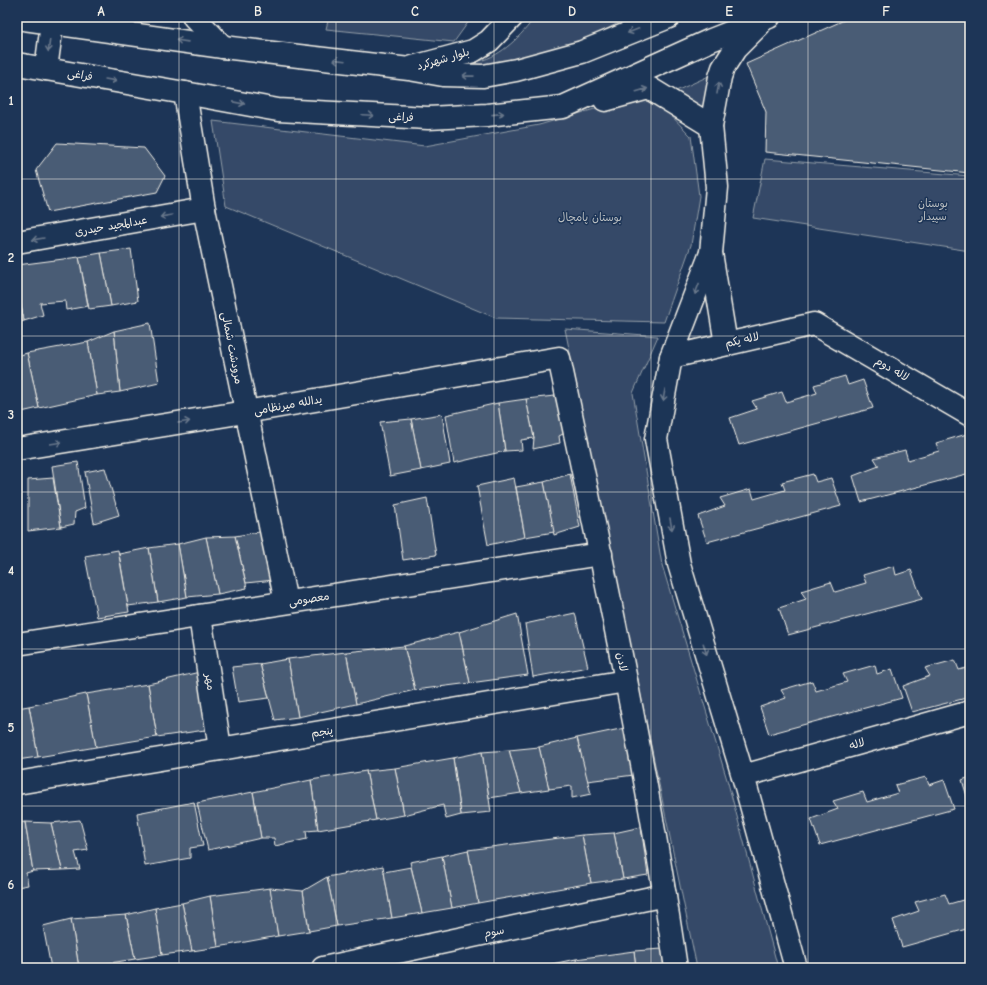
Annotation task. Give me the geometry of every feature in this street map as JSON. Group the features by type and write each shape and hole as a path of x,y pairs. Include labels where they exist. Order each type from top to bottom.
{"street":[{"path":"194,17 223,47"},
{"name":"بلوار شهرکرد","path":"409,68 473,51 489,41 512,17"},
{"path":"17,18 52,24 100,23 223,47 409,68 443,75 483,76 516,70 582,52 669,17"},
{"path":"726,344 711,253 716,187 711,126 723,68 735,49 767,18"},
{"name":"فراغی","path":"17,64 278,110 428,118 487,115 563,107 711,40 767,18"},
{"path":"46,69 52,24"},
{"path":"563,107 599,102 649,88 711,126"},
{"name":"مرودشت شمالی","path":"185,93 204,209 245,412 286,602"},
{"name":"عبدالمجید حیدری","path":"17,242 204,209"},
{"path":"711,253 670,357 656,439 679,564 743,776 796,968"},
{"name":"لاله یکم","path":"670,357 814,324"},
{"name":"لاله دوم","path":"814,324 970,415"},
{"name":"یدالله میرنظامی","path":"17,449 245,412 559,358"},
{"name":"لادن","path":"559,358 601,554 626,681 665,895 676,968"},
{"name":"معصومی","path":"17,644 601,554"},
{"name":"مهر","path":"200,616 220,749"},
{"name":"پنجم","path":"17,783 626,681"},
{"name":"لاله","path":"743,776 970,712"},
{"name":"سوم","path":"323,968 665,895"}],"green space":[{"path":"329,17 472,17 454,42 326,29"},
{"path":"535,17 630,17 595,35 569,45 508,62 488,65 451,65 476,62 496,55 518,38"},
{"path":"711,75 706,112 676,91"},
{"name":"بوستان پامچال","path":"655,99 691,136 699,196 691,245 664,322 496,318 226,206 213,121 425,146 539,125 626,100"},
{"name":"بوستان سپیدار","path":"765,159 970,176 970,251 753,218"},
{"path":"565,329 658,336 633,393 662,565 728,783 778,968 697,968"}],"building":[{"path":"851,17 970,17 970,173 765,152 766,112 746,64"},
{"path":"57,143 144,148 165,176 157,192 48,212 36,170"},
{"path":"131,249 138,301 111,306 101,253"},
{"path":"101,253 111,306 89,309 79,257"},
{"path":"79,257 88,306 66,310 65,301 40,303 43,315 24,321 17,284 17,265"},
{"path":"17,289 24,321 17,323"},
{"path":"150,323 159,383 120,392 114,331"},
{"path":"114,331 120,392 97,395 88,342"},
{"path":"88,342 97,395 39,408 27,353"},
{"path":"27,353 39,408 17,413 17,356"},
{"path":"845,376 848,385 863,380 873,408 739,445 730,418 757,409 752,401 782,392 786,402 817,393 814,385"},
{"path":"555,396 565,433 559,436 560,443 533,449 534,438 526,399"},
{"path":"526,399 534,438 521,440 522,450 505,451 498,403"},
{"path":"498,403 505,451 454,463 446,415"},
{"path":"442,414 450,464 421,470 411,419"},
{"path":"411,419 421,470 390,476 380,422"},
{"path":"967,434 970,443 970,473 861,502 853,476 879,466 874,458 905,450 908,460 939,451 936,443"},
{"path":"78,462 85,508 75,512 74,524 61,527 52,466"},
{"path":"105,468 119,515 94,523 85,472"},
{"path":"570,474 580,527 554,535 544,482"},
{"path":"813,474 816,482 831,478 841,506 707,542 698,516 725,506 720,498 751,489 754,499 785,490 782,482"},
{"path":"53,478 61,527 28,531 28,480"},
{"path":"514,478 525,537 488,545 477,486"},
{"path":"544,482 554,532 525,537 516,487"},
{"path":"427,498 436,555 403,560 395,505"},
{"path":"265,531 274,580 246,583 235,536"},
{"path":"235,536 247,588 218,594 206,537"},
{"path":"206,537 218,594 187,597 178,544"},
{"path":"178,544 187,597 158,602 149,548"},
{"path":"149,548 158,602 128,606 119,554"},
{"path":"118,550 129,612 97,617 85,556"},
{"path":"894,566 896,575 911,570 922,599 788,635 779,608 806,599 801,591 831,582 835,592 866,583 863,575"},
{"path":"575,613 588,667 533,677 525,624"},
{"path":"517,614 528,675 470,683 459,632"},
{"path":"459,632 470,683 415,690 404,646"},
{"path":"404,646 415,690 356,704 346,652"},
{"path":"346,652 356,704 298,717 288,659"},
{"path":"288,659 298,717 275,720 260,664"},
{"path":"955,660 959,670 970,667 970,697 912,712 903,686 930,676 925,668"},
{"path":"260,664 269,698 238,702 232,667"},
{"path":"875,665 877,674 892,669 902,698 769,734 760,707 786,698 781,690 812,681 816,691 847,682 843,674"},
{"path":"204,671 212,729 157,737 148,684"},
{"path":"148,684 157,737 96,747 86,694"},
{"path":"86,694 96,747 38,757 29,706"},
{"path":"29,706 38,757 17,760 17,708"},
{"path":"625,728 634,775 587,781 577,738"},
{"path":"577,738 591,794 572,798 572,786 549,789 539,747"},
{"path":"539,747 549,789 521,793 509,750"},
{"path":"509,750 521,793 489,798 482,752"},
{"path":"482,752 491,812 461,815 453,758"},
{"path":"453,758 461,815 446,819 443,805 404,815 395,768"},
{"path":"395,768 404,815 376,820 366,771"},
{"path":"366,771 376,820 318,830 311,780"},
{"path":"926,777 929,785 944,780 954,809 820,845 811,819 838,809 833,801 863,792 867,802 898,793 895,785"},
{"path":"970,777 970,806 962,780"},
{"path":"311,780 318,830 306,831 307,839 275,846 274,838 261,838 253,792"},
{"path":"253,792 261,838 208,850 197,803"},
{"path":"194,802 203,846 190,848 190,858 145,866 137,813"},
{"path":"80,820 88,850 75,852 80,869 62,870 51,823"},
{"path":"25,822 33,871 26,873 28,885 17,887 17,823"},
{"path":"25,822 51,823 62,870 33,871"},
{"path":"641,827 648,875 623,879 614,833"},
{"path":"614,833 623,879 591,883 582,835"},
{"path":"582,835 591,883 478,903 468,850"},
{"path":"468,850 478,903 452,908 442,856"},
{"path":"442,856 452,908 422,913 410,862"},
{"path":"383,866 392,918 337,926 327,877"},
{"path":"411,867 422,913 392,918 384,872"},
{"path":"327,877 337,926 309,931 303,891"},
{"path":"270,888 278,936 218,947 210,896"},
{"path":"270,888 303,891 309,931 278,936"},
{"path":"945,894 949,904 970,898 970,928 902,947 893,920 919,911 915,902"},
{"path":"210,896 218,947 192,951 182,903"},
{"path":"182,903 192,951 162,955 155,908"},
{"path":"155,908 162,955 135,959 126,915"},
{"path":"126,915 135,959 79,968 71,919"},
{"path":"71,919 79,968 51,968 43,926"},
{"path":"662,949 666,968 636,968 634,951"},
{"path":"634,951 636,968 577,968 576,959"},
{"path":"576,959 577,968 547,968 547,965"},
{"path":"547,965 547,968 527,968"}]}
